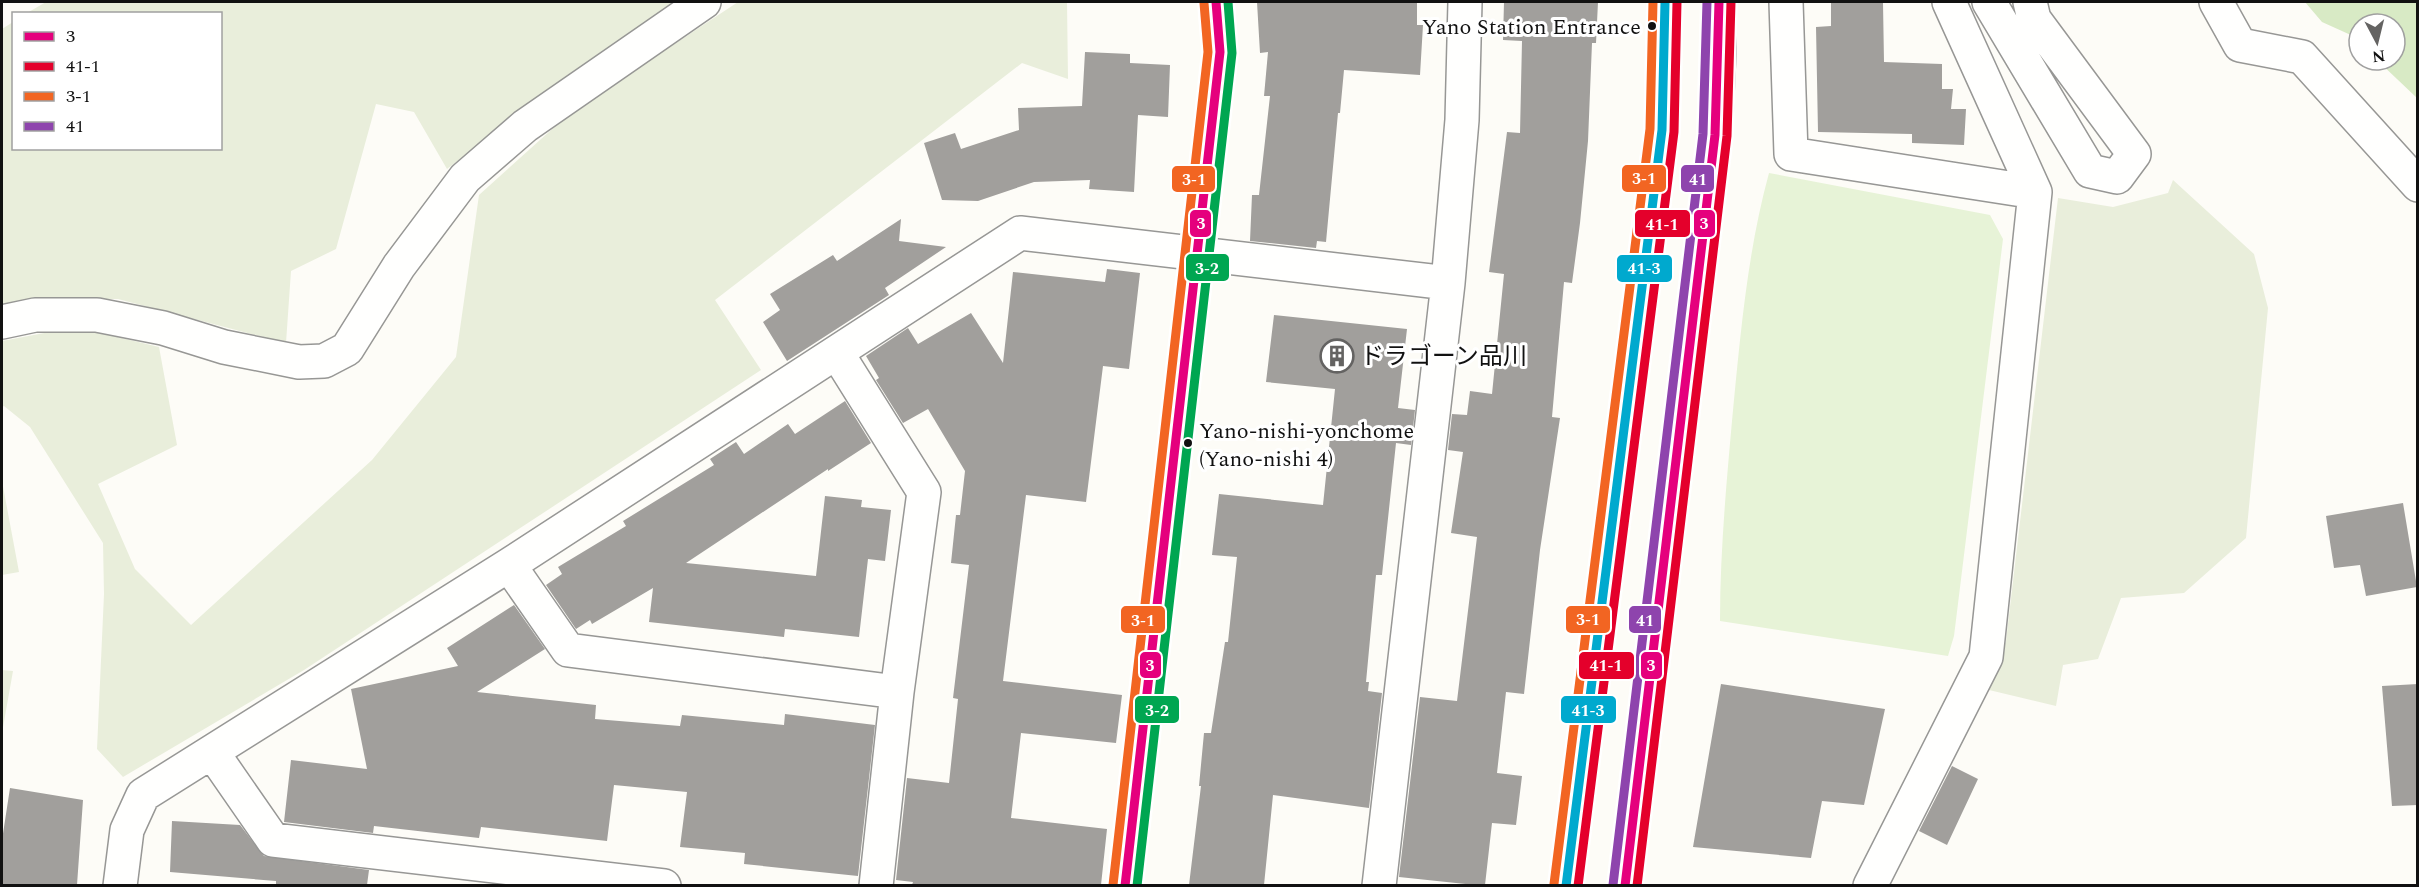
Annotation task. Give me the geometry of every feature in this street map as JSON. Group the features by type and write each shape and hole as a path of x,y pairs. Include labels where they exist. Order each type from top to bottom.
{"main road":[{"path":"1566,885 1662,130 1665,2"},
{"path":"1625,885 1715,135 1719,2"}],"street":[{"path":"2,322 35,315 97,315 163,328 224,347 299,362 324,361 346,349 399,266 465,178 525,126 704,2"},
{"path":"1125,885 1220,52 1216,2"},
{"path":"1379,885 1448,284 1462,120 1465,2"},
{"path":"1786,2 1791,154 2035,192"},
{"path":"1870,885 1986,657 2035,192 1949,2"},
{"path":"1989,2 2090,171 2117,177 2134,154 2034,19 2030,2"},
{"path":"2216,2 2240,45 2302,57 2418,185"},
{"path":"120,885 127,830 143,795 509,565 1020,233 1448,284"},
{"path":"837,354 924,492 897,692 876,885"},
{"path":"509,565 568,650 897,692"},
{"path":"212,753 273,840 664,885"}],"green space":[{"path":"46,2 685,2 570,75 447,169 414,112 376,104 336,249 291,271 286,343 118,299 36,299 2,305 2,29 12,23 12,150 222,150 222,12 29,12"},
{"path":"738,2 1067,2 1068,79 1022,63 715,300 761,370 304,670 123,777 97,749 104,594 103,543 30,427 4,406 2,407 2,341 76,327 159,347 177,445 98,484 135,569 191,625 372,460 456,357 479,195 570,113"},
{"path":"2305,2 2417,2 2417,98 2390,72 2407,72 2407,12 2347,12 2347,33 2322,22"},
{"path":"1769,173 1990,215 2003,239 1954,636 1948,656 1720,621 1726,496 1741,328 1755,234"},
{"path":"2173,180 2254,254 2268,308 2246,538 2184,593 2121,598 2098,659 2063,665 2056,706 1989,690 2006,641 2058,198 2113,207 2168,193"},
{"path":"2,481 19,572 2,575"},
{"path":"2,670 13,671 2,733"}],"building":[{"path":"1257,2 1417,2 1417,25 1423,25 1420,75 1344,70 1326,242 1317,241 1316,248 1250,241 1252,195 1259,195 1270,96 1264,96 1268,52 1260,53"},
{"path":"1504,2 1598,2 1596,43 1592,43 1588,141 1580,223 1572,283 1564,282 1552,417 1560,418 1540,550 1524,694 1506,692 1497,773 1522,776 1516,825 1492,823 1485,885 1475,885 1399,877 1420,697 1457,701 1477,537 1451,533 1463,452 1448,450 1452,414 1467,415 1470,391 1492,394 1504,274 1489,272 1507,132 1520,133 1522,41 1503,40"},
{"path":"1831,3 1883,3 1884,62 1942,64 1942,89 1953,89 1951,109 1966,109 1964,145 1912,143 1912,134 1818,132 1816,27 1831,26"},
{"path":"1085,52 1130,54 1130,63 1170,65 1168,117 1138,115 1134,192 1089,189 1090,180 1034,182 978,201 942,200 924,143 955,133 961,149 1019,130 1018,108 1082,106"},
{"path":"901,219 899,241 946,247 885,288 889,295 787,361 763,322 780,310 770,294 833,255 837,261"},
{"path":"1107,269 1140,273 1129,369 1103,366 1086,502 1026,495 1003,681 1122,695 1116,743 1021,733 1011,818 1107,829 1101,885 912,885 913,882 896,880 907,778 949,783 958,699 953,698 969,565 951,563 956,515 960,515 965,471 928,409 903,423 876,380 879,378 866,356 908,328 918,344 971,313 1003,363 1013,272 1105,282"},
{"path":"1274,315 1407,329 1398,408 1415,410 1411,445 1396,443 1382,575 1376,575 1366,682 1369,682 1368,691 1382,693 1369,808 1273,795 1264,885 1189,885 1201,786 1199,786 1204,733 1211,733 1225,642 1228,642 1237,557 1212,555 1219,494 1323,505 1335,389 1266,382"},
{"path":"845,401 871,443 686,563 816,576 825,496 862,500 861,507 891,510 885,561 868,559 859,637 785,629 784,637 649,622 653,588 592,624 590,620 576,629 546,585 562,574 558,567 626,526 623,521 714,465 710,459 736,442 744,454 788,424 795,434"},
{"path":"2403,503 2417,587 2366,596 2360,565 2334,568 2326,516"},
{"path":"514,605 545,649 477,692 596,705 595,719 680,726 682,715 784,725 785,714 875,725 858,876 744,864 745,853 680,847 687,792 614,785 607,841 481,827 479,838 374,826 373,833 284,822 291,760 367,769 351,689 458,666 447,648"},
{"path":"1721,684 1885,709 1864,805 1822,801 1811,858 1693,847"},
{"path":"2418,684 2418,805 2392,806 2382,686"},
{"path":"1952,766 1978,779 1947,845 1919,831"},
{"path":"10,788 83,800 77,885 2,885 2,840"},
{"path":"172,821 240,825 264,856 369,870 367,885 276,885 276,881 170,872"}],"transit line":[{"name":"3","path":"1125,886 1220,52 1216,2"},
{"name":"3-2","path":"1137,886 1232,53 1228,2"},
{"name":"3-1","path":"1554,884 1650,129 1653,2"},
{"name":"41-3","path":"1566,886 1662,130 1665,2"},
{"name":"41-1","path":"1578,886 1674,132 1677,2"},
{"name":"41","path":"1613,885 1703,134 1707,2"},
{"name":"3","path":"1625,886 1715,135 1719,2"},
{"name":"41-1","path":"1637,886 1727,136 1731,2"},
{"name":"3-1","path":"1113,885 1208,52 1204,3"}],"place":[{"name":"Yano Station Entrance","path":"1652,26"},
{"name":"ドラゴーン品川","path":"1337,356"},
{"name":"Yano-nishi-yonchome (Yano-nishi 4)","path":"1188,443"}]}
